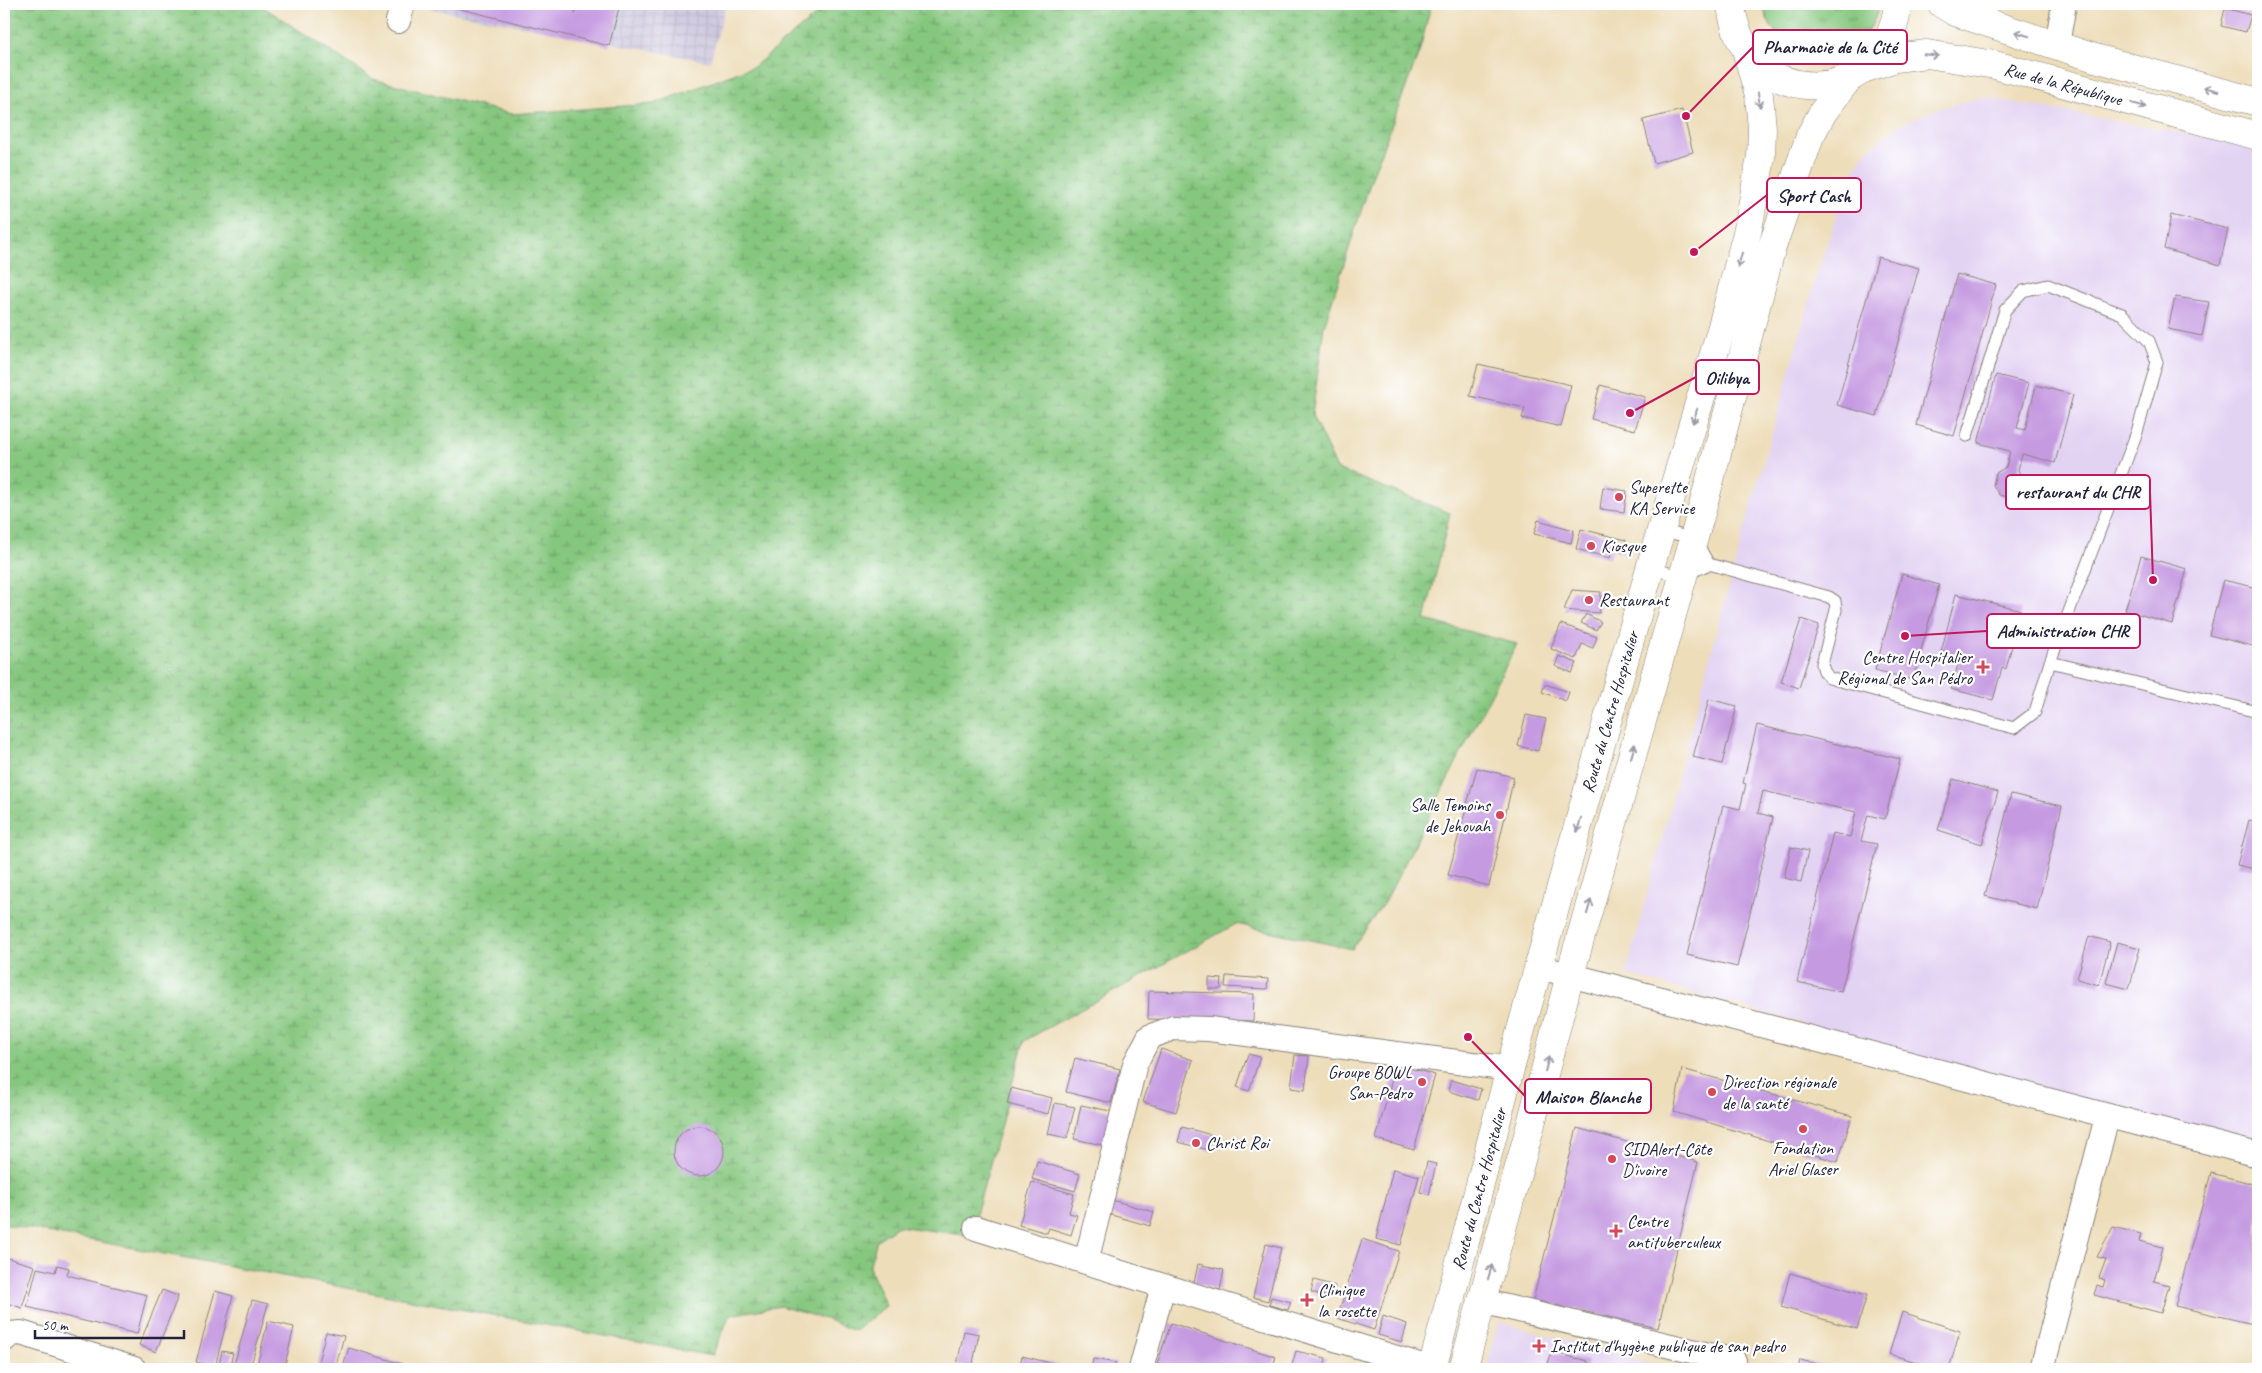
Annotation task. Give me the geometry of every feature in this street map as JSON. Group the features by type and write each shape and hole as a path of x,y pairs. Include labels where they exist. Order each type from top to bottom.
{"street":[{"name":"Rue de la République","path":"1710,4 1761,67 1787,82 1816,86 1895,58 1914,54 1927,54 1995,65 2258,136"},
{"name":"Route du Centre Hospitalier","path":"1432,1369 1510,1069 1661,530 1748,229 1761,157 1762,128 1758,95 1731,4"},
{"name":"Route du Centre Hospitalier","path":"1463,1369 1570,975 1694,539 1771,250 1810,136 1823,112 1857,73 1877,57 1889,39 1897,19 1898,4"},
{"name":"Rue de la République","path":"1942,4 1956,12 1978,20 2095,58 2258,102"},
{"path":"2057,45 2064,4"},
{"path":"1539,967 2258,1155"},
{"path":"1086,1262 1135,1064 1149,1037 1173,1028 1209,1029 1510,1069"},
{"path":"2042,1369 2107,1117"},
{"path":"976,1228 1432,1369"},
{"path":"1141,1369 1163,1286"},
{"path":"1481,1301 1734,1361"},
{"path":"4,1340 11,1334 21,1333 134,1369"}],"lane":[{"path":"1650,569 1683,576 1709,564 1830,597 1836,601 1836,610 1822,664 1829,678 2014,728 2035,712 2050,662 2137,432 2157,362 2149,341 2122,314 2048,285 2023,291 2005,310 1967,436"},
{"path":"1661,530 1694,539 1709,564"},
{"path":"2050,662 2258,712"}],"shaded area":[{"path":"406,4 726,4 710,62"},
{"name":"Centre Hospitalier Régional de San Pédro","path":"1983,97 2258,147 2258,1146 1941,1062 1626,974 1735,563 1818,270 1849,179 1867,151 1901,124 1941,108"},
{"name":"Institut d'hygène publique de san pedro","path":"1498,1322 1673,1369 1487,1369"}],"green space":[{"path":"4,4 259,4 373,79 511,114 653,104 755,66 829,4 1431,4 1420,50 1372,177 1324,326 1312,415 1337,469 1450,513 1425,620 1517,644 1387,898 1352,949 1236,924 1024,1041 970,1236 898,1226 877,1240 869,1267 886,1306 855,1331 828,1320 780,1306 730,1315 712,1356 4,1224"},
{"path":"1763,4 1879,4 1875,18 1864,37 1851,47 1836,53 1820,54 1803,51 1788,44 1776,33 1767,18"}],"building":[{"path":"450,4 577,4 575,14 578,4 620,4 609,46 449,6"},
{"path":"731,4 749,4 747,9"},
{"path":"2225,8 2251,15 2246,32 2221,26"},
{"path":"1682,110 1693,152 1654,163 1643,120"},
{"path":"2171,215 2228,229 2220,265 2164,249"},
{"path":"1878,257 1919,268 1877,416 1837,405"},
{"path":"1957,274 1996,285 1954,436 1916,425"},
{"path":"2175,297 2209,302 2202,336 2168,329"},
{"path":"1478,364 1571,385 1561,427 1522,418 1525,408 1470,396"},
{"path":"1996,375 2029,383 2017,428 2025,430 2036,385 2073,395 2055,463 2022,454 2018,470 2023,480 2023,486 2016,496 2010,498 1999,495 1993,485 1996,473 2006,467 2010,451 1978,443"},
{"path":"1600,385 1645,397 1635,430 1591,419"},
{"path":"1603,487 1627,491 1624,512 1600,509"},
{"path":"1538,520 1574,530 1571,543 1534,534"},
{"path":"1581,529 1626,540 1623,552 1612,549 1610,558 1576,549"},
{"path":"2141,556 2187,569 2172,624 2125,610"},
{"path":"1902,574 1939,585 1913,680 1875,670"},
{"path":"2223,580 2258,588 2257,647 2209,635"},
{"path":"1572,590 1601,592 1599,613 1564,610"},
{"path":"1956,594 2021,610 2006,669 2002,668 1993,700 1951,689 1960,657 1941,652"},
{"path":"1586,614 1601,622 1596,630 1581,623"},
{"path":"1801,619 1819,625 1799,688 1781,682"},
{"path":"1561,624 1597,637 1593,648 1582,644 1576,659 1551,649"},
{"path":"1559,656 1577,663 1572,673 1555,666"},
{"path":"1545,684 1569,692 1566,701 1542,692"},
{"path":"1709,699 1737,706 1722,764 1693,757"},
{"path":"1526,715 1546,719 1538,751 1518,746"},
{"path":"1757,725 1900,759 1885,819 1868,815 1861,841 1877,844 1841,992 1797,982 1833,833 1850,837 1856,812 1763,791 1758,813 1773,817 1737,967 1687,955 1723,805 1740,809 1746,784 1743,783"},
{"path":"1477,768 1514,777 1489,886 1448,875"},
{"path":"1953,779 1998,792 1982,844 1938,830"},
{"path":"2011,794 2062,806 2037,909 1985,896"},
{"path":"2249,820 2258,822 2258,870 2237,865"},
{"path":"1791,847 1808,851 1801,882 1784,878"},
{"path":"2089,936 2110,942 2099,985 2077,979"},
{"path":"2117,942 2140,948 2129,989 2106,983"},
{"path":"1226,976 1268,979 1267,989 1225,987"},
{"path":"1209,978 1222,979 1221,989 1209,989"},
{"path":"1149,991 1254,994 1253,1021 1148,1019"},
{"path":"1161,1049 1193,1060 1176,1112 1143,1102"},
{"path":"1248,1054 1260,1057 1249,1091 1237,1087"},
{"path":"1295,1055 1309,1056 1305,1090 1291,1088"},
{"path":"1075,1058 1120,1069 1111,1103 1066,1092"},
{"path":"1396,1064 1435,1075 1414,1150 1376,1139"},
{"path":"1682,1069 1852,1116 1838,1162 1674,1112"},
{"path":"1451,1080 1481,1089 1478,1100 1448,1091"},
{"path":"1011,1088 1052,1098 1048,1114 1007,1104"},
{"path":"1055,1103 1075,1107 1067,1138 1048,1134"},
{"path":"1081,1105 1115,1112 1107,1146 1074,1139"},
{"path":"699,1126 708,1128 719,1137 724,1151 722,1160 713,1171 699,1176 690,1174 679,1165 674,1151 676,1142 685,1131"},
{"path":"1182,1127 1216,1136 1212,1151 1178,1142"},
{"name":"Centre antituberculeux","path":"1577,1128 1698,1162 1658,1328 1533,1300"},
{"path":"1037,1161 1080,1174 1075,1191 1032,1179"},
{"path":"1427,1162 1436,1164 1429,1195 1420,1192"},
{"path":"1393,1169 1419,1176 1401,1245 1376,1239"},
{"path":"2211,1173 2258,1185 2258,1303 2253,1324 2175,1306"},
{"path":"1032,1182 1074,1194 1069,1213 1077,1215 1071,1235 1049,1228 1047,1233 1019,1225"},
{"path":"1112,1200 1154,1212 1150,1226 1108,1214"},
{"path":"2113,1227 2141,1234 2139,1241 2163,1247 2154,1281 2169,1285 2161,1313 2094,1295 2097,1285 2103,1287 2105,1280 2099,1278 2106,1259 2097,1257"},
{"path":"1362,1239 1399,1251 1374,1330 1337,1318"},
{"path":"1266,1244 1281,1248 1268,1301 1253,1297"},
{"path":"4,1257 35,1266 22,1308 4,1302"},
{"path":"1198,1264 1224,1270 1220,1290 1194,1283"},
{"path":"57,1265 69,1268 67,1275 147,1295 137,1334 27,1307 37,1268 55,1272"},
{"path":"1790,1273 1867,1295 1857,1329 1781,1307"},
{"path":"1314,1280 1335,1286 1332,1298 1311,1292"},
{"path":"162,1290 178,1296 156,1352 139,1345"},
{"path":"215,1291 233,1296 215,1367 196,1362"},
{"path":"1271,1297 1291,1302 1288,1310 1269,1305"},
{"path":"252,1300 268,1304 250,1369 233,1369"},
{"path":"1902,1312 1960,1331 1949,1369 1940,1369 1889,1354"},
{"path":"1383,1316 1407,1324 1402,1342 1378,1335"},
{"path":"268,1321 294,1327 284,1369 256,1369"},
{"path":"1171,1323 1276,1357 1272,1369 1175,1369 1157,1364"},
{"path":"964,1331 979,1334 972,1368 957,1365"},
{"path":"326,1332 344,1336 335,1369 316,1369"},
{"path":"349,1348 419,1369 342,1369"},
{"path":"222,1351 233,1353 229,1369 218,1368"},
{"path":"1296,1351 1326,1358 1324,1369 1291,1369"},
{"name":"Institut d'hygène publique de san pedro","path":"1551,1352 1588,1361 1586,1369 1547,1369"},
{"path":"1022,1356 1063,1366 1062,1369 1019,1369"},
{"path":"1093,1359 1116,1363 1114,1369 1091,1369"},
{"path":"1800,1360 1835,1368 1835,1369 1798,1369"}],"place":[{"name":"Pharmacie de la Cité","path":"1686,116"},
{"name":"Sport Cash","path":"1694,252"},
{"name":"Oilibya","path":"1630,413"},
{"name":"Superette KA Service","path":"1619,497"},
{"name":"Kiosque","path":"1591,546"},
{"name":"restaurant du CHR","path":"2153,580"},
{"name":"Restaurant","path":"1589,600"},
{"name":"Administration CHR","path":"1905,636"},
{"name":"Centre Hospitalier Régional de San Pédro","path":"1983,667"},
{"name":"Salle Temoins de Jehovah","path":"1500,815"},
{"name":"Maison Blanche","path":"1468,1037"},
{"name":"Groupe BOWL San-Pedro","path":"1422,1082"},
{"name":"Direction régionale de la santé","path":"1712,1092"},
{"name":"Fondation Ariel Glaser","path":"1803,1129"},
{"name":"Christ Roi","path":"1196,1143"},
{"name":"SIDAlert-Côte D'ivoire","path":"1612,1159"},
{"name":"Centre antituberculeux","path":"1616,1231"},
{"name":"Clinique la rosette","path":"1307,1300"},
{"name":"Institut d'hygène publique de san pedro","path":"1539,1346"}]}
